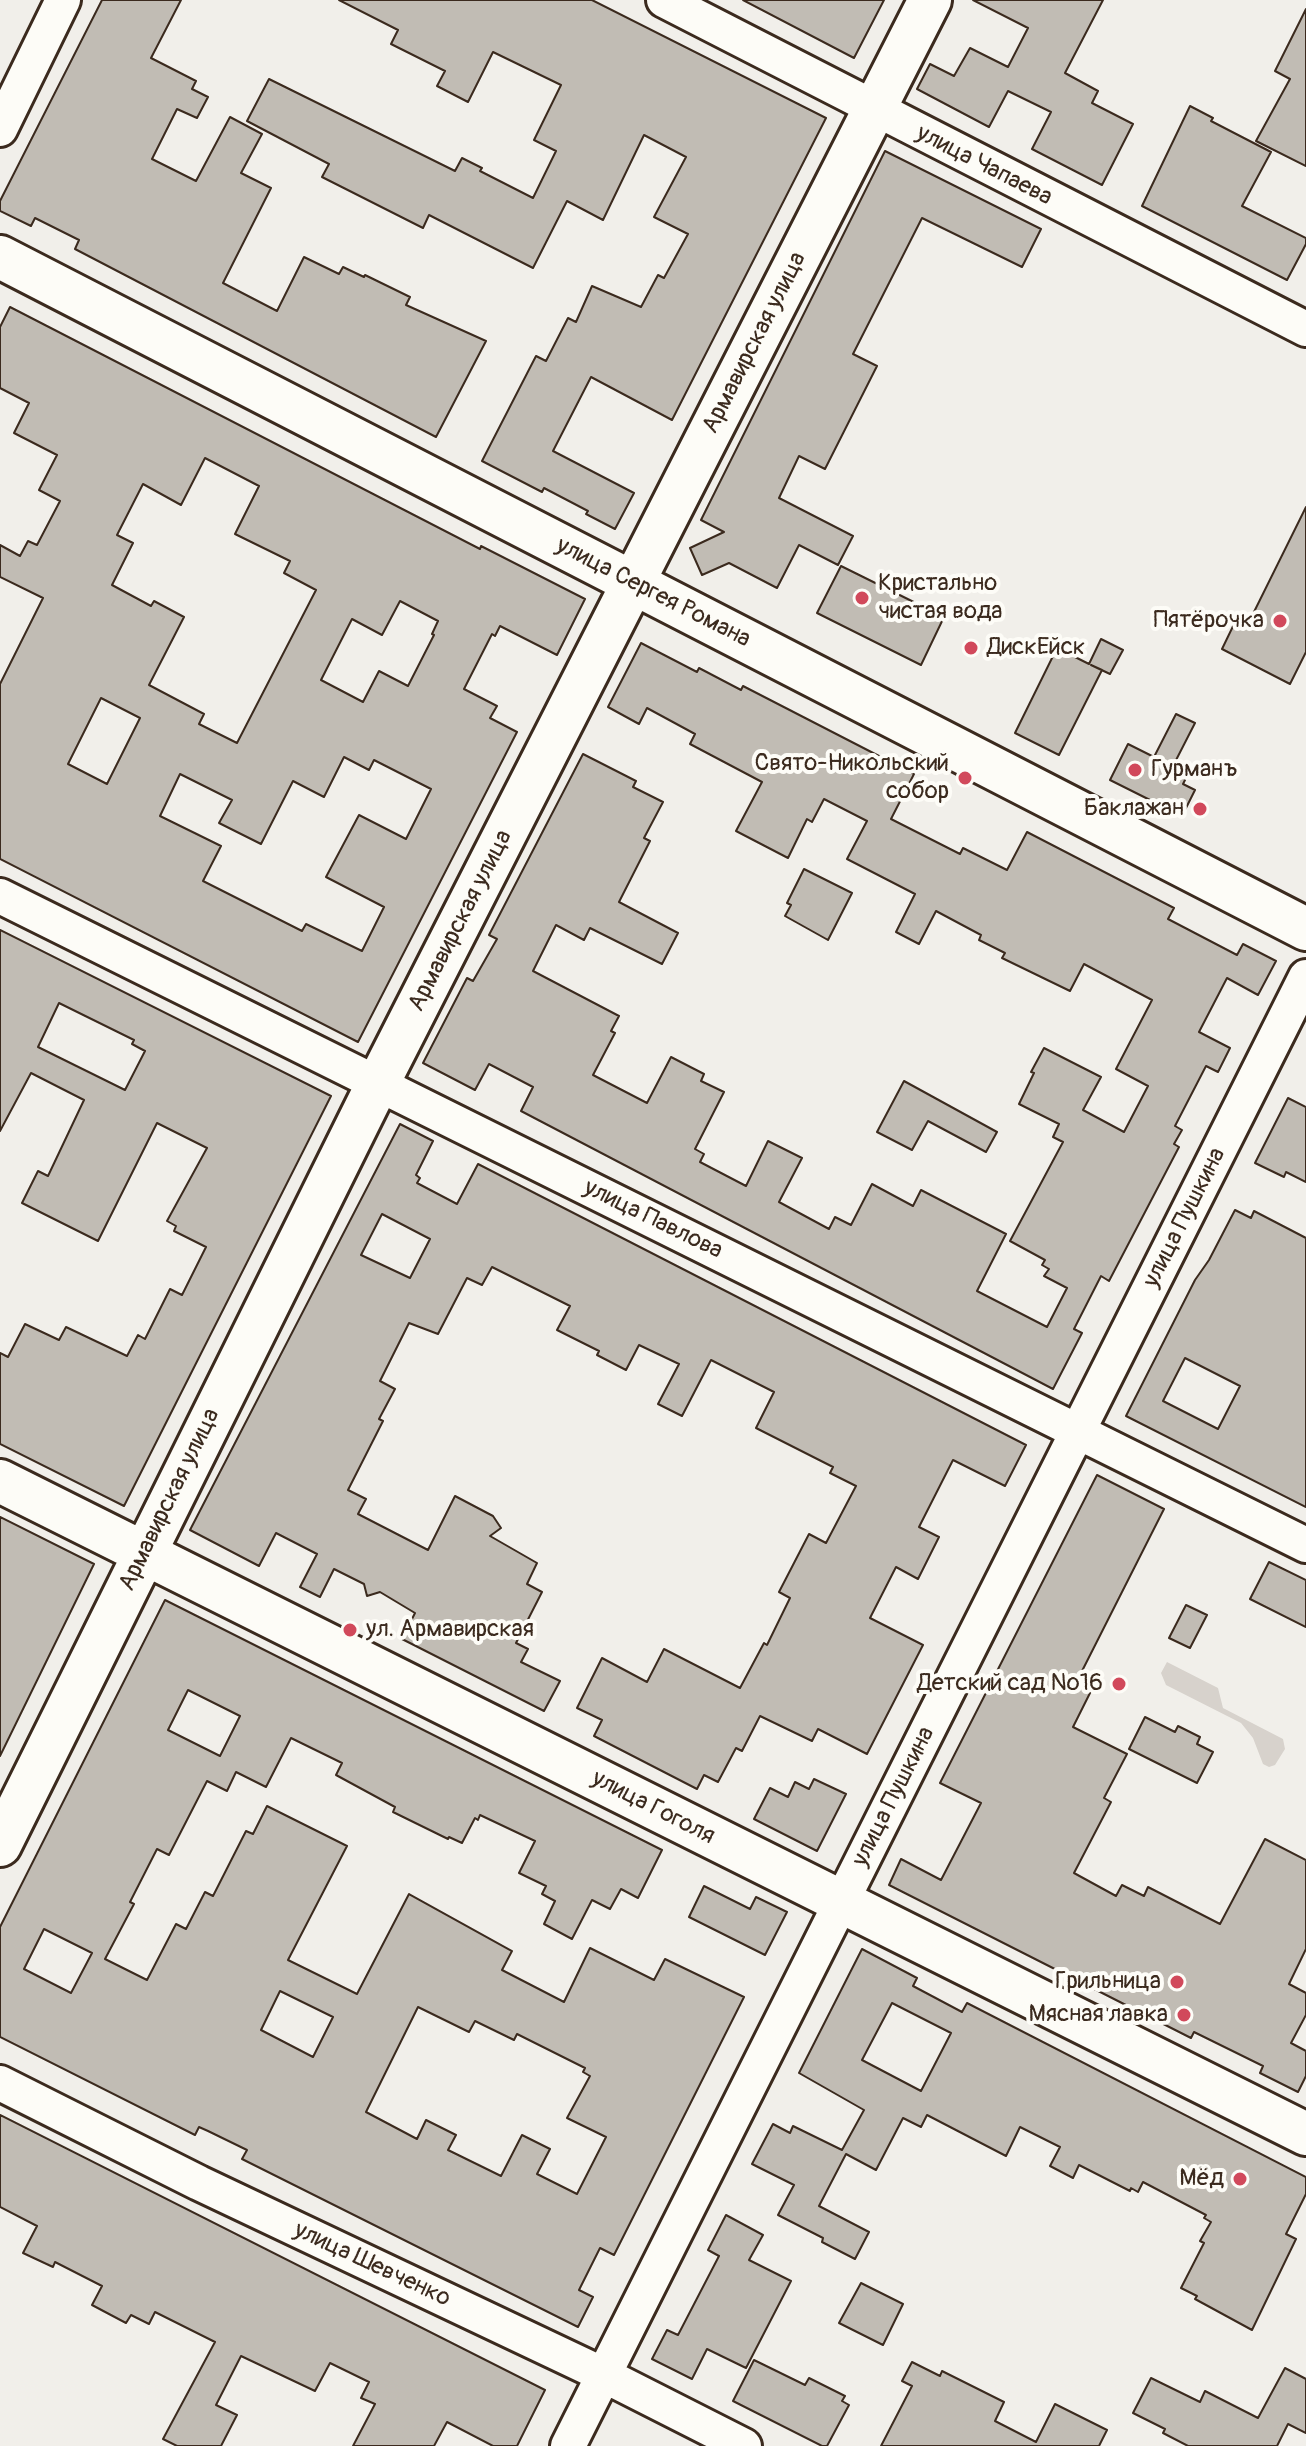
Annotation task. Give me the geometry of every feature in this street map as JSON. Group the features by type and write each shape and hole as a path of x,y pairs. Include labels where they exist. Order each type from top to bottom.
{"street":[{"path":"0,129 63,0"},
{"name":"улица Чапаева","path":"664,0 1306,329"},
{"name":"Армавирская улица","path":"0,1845 378,1084 930,0"},
{"name":"улица Сергея Романа","path":"0,257 1306,929"},
{"name":"улица Павлова","path":"0,896 1306,1545"},
{"name":"улица Пушкина","path":"568,2446 1306,977"},
{"name":"улица Гоголя","path":"0,1481 1306,2134"},
{"name":"улица Шевченко","path":"0,2083 199,2183 604,2375 744,2446"}],"shaded area":[{"path":"1167,1662 1218,1688 1223,1708 1283,1739 1285,1749 1275,1765 1269,1767 1263,1764 1253,1738 1241,1723 1166,1685 1161,1673"}],"building":[{"path":"102,0 181,0 151,58 196,81 192,89 208,97 197,118 177,109 152,159 196,181 230,117 262,134 241,173 271,188 223,283 277,311 304,257 339,274 343,267 365,275 410,297 406,305 486,341 436,437 75,249 79,240 35,218 31,226 0,211 0,201"},
{"path":"339,0 592,0 826,118 672,420 591,377 553,451 634,493 615,529 544,488 542,492 482,461 536,356 546,361 568,318 576,322 592,286 641,307 658,275 664,278 688,234 654,217 686,157 644,135 603,220 567,201 533,268 429,215 423,228 322,177 329,164 247,121 269,79 455,171 462,158 482,168 480,171 533,198 556,151 534,140 561,85 493,52 468,102 437,86 445,71 391,44 398,30"},
{"path":"743,0 884,0 854,58"},
{"path":"973,0 1103,0 1065,73 1098,91 1092,103 1133,124 1102,185 1032,149 1051,112 1008,91 989,127 917,89 930,64 954,76 970,48 1008,67 1028,28"},
{"path":"1306,9 1306,166 1256,141 1290,79 1275,71"},
{"path":"1190,106 1213,118 1211,121 1271,152 1242,206 1306,238 1306,244 1287,280 1142,206"},
{"path":"885,151 1041,229 1022,267 922,218 853,354 877,366 825,469 799,456 779,498 853,536 838,565 799,545 777,588 729,563 702,575 690,548 724,532 701,520"},
{"path":"10,307 480,549 481,546 585,599 557,655 500,626 495,636 492,634 464,689 497,706 490,718 517,732 358,1042 0,859 0,684 43,598 0,577 0,545 20,556 28,541 37,545 60,501 39,490 57,455 14,433 29,403 0,388 0,327","holes":["205,458 259,486 235,534 290,561 284,573 316,590 237,743 199,724 204,714 149,685 184,617 154,601 151,606 112,585 133,543 117,535 143,484 181,505","400,601 438,621 408,686 379,671 363,702 321,680 352,619 382,635","101,698 140,718 107,784 68,764","344,757 369,770 374,760 431,789 406,839 359,815 326,877 384,907 362,951 306,924 302,931 203,881 221,846 160,816 180,774 232,800 219,823 261,844 293,781 324,797"]},
{"path":"1306,507 1306,652 1290,684 1222,649 1237,618 1248,624"},
{"path":"841,566 944,617 921,665 817,613"},
{"path":"1101,639 1123,650 1110,674 1102,670 1059,755 1015,733 1057,648 1089,664"},
{"path":"641,643 697,672 699,668 741,690 743,686 914,774 891,819 960,854 963,848 1007,870 1027,832 1174,908 1168,919 1237,955 1243,944 1276,961 1258,995 1227,978 1199,1032 1230,1048 1218,1072 1206,1066 1175,1126 1182,1130 1174,1144 1179,1147 1109,1281 1101,1276 1074,1329 1082,1333 1053,1389 521,1111 533,1087 489,1064 475,1090 423,1063 467,978 473,981 497,939 489,935 583,754 636,781 633,787 663,802 644,838 650,841 619,902 678,933 662,964 590,928 584,940 556,925 533,971 619,1016 611,1031 615,1033 593,1075 647,1103 671,1057 704,1074 701,1081 724,1092 695,1149 704,1154 700,1162 746,1186 768,1141 802,1158 779,1202 829,1229 835,1217 851,1225 872,1184 913,1206 921,1190 1006,1234 977,1291 1047,1327 1067,1288 1044,1276 1049,1269 1042,1265 1045,1260 1010,1241 1063,1142 1053,1137 1059,1124 1019,1104 1044,1048 1101,1077 1083,1110 1124,1132 1148,1086 1116,1069 1152,1000 1084,964 1070,991 1002,958 1005,953 979,940 981,935 936,911 919,944 896,932 915,894 847,859 867,821 824,799 812,822 807,819 788,858 736,831 762,782 690,744 695,734 647,708 639,724 608,707"},
{"path":"1176,714 1195,723 1173,766 1188,774 1183,784 1195,790 1182,816 1110,780 1128,744 1154,757"},
{"path":"804,869 852,893 828,940 785,916 791,905 787,903"},
{"path":"0,930 331,1096 124,1506 0,1444 0,1353 8,1357 25,1324 59,1340 66,1327 127,1356 138,1335 145,1339 170,1289 182,1295 206,1247 174,1231 176,1226 167,1221 207,1148 157,1123 98,1241 22,1203 38,1171 48,1176 84,1100 31,1073 0,1131","holes":["59,1003 134,1040 132,1044 145,1051 125,1090 38,1047"]},
{"path":"904,1081 997,1132 986,1152 928,1121 912,1150 877,1132"},
{"path":"1288,1098 1306,1107 1306,1182 1286,1172 1284,1177 1255,1163"},
{"path":"400,1124 433,1141 416,1175 420,1178 417,1183 457,1204 478,1164 1026,1445 1005,1486 953,1460 919,1527 939,1537 918,1579 896,1567 870,1618 923,1645 867,1754 818,1729 812,1741 760,1716 742,1751 736,1748 718,1782 704,1775 697,1789 594,1736 602,1720 577,1708 602,1658 647,1682 664,1649 740,1688 764,1643 767,1645 790,1598 779,1592 809,1534 826,1543 856,1486 830,1473 833,1467 756,1428 774,1392 711,1360 682,1416 658,1404 679,1364 639,1345 626,1370 597,1355 599,1351 557,1330 570,1306 492,1267 482,1285 467,1278 438,1334 409,1323 380,1381 395,1389 379,1419 383,1421 348,1490 366,1499 358,1514 428,1550 455,1496 493,1516 501,1528 490,1536 537,1563 527,1584 542,1592 516,1643 528,1649 521,1662 560,1681 544,1711 402,1639 415,1613 380,1592 367,1596 364,1584 334,1569 320,1597 300,1587 317,1554 276,1533 259,1566 190,1530","holes":["382,1214 430,1239 410,1278 361,1255"]},
{"path":"1235,1210 1251,1218 1254,1211 1306,1238 1306,1507 1126,1416 1195,1280","holes":["1185,1358 1240,1386 1218,1429 1163,1401"]},
{"path":"1097,1475 1164,1509 1080,1675 1095,1683 1073,1727 1127,1754 1104,1798 1111,1802 1074,1873 1116,1896 1122,1885 1144,1896 1148,1887 1220,1924 1265,1839 1306,1860 1306,1949 1289,1984 1306,1993 1306,2015 1291,2043 1306,2051 1306,2076 1298,2092 1260,2073 1263,2066 1194,2032 1191,2038 889,1885 901,1859 941,1880 981,1803 940,1783"},
{"path":"0,1517 94,1564 0,1756"},
{"path":"1269,1562 1306,1580 1306,1627 1250,1599"},
{"path":"165,1600 662,1850 638,1898 621,1889 610,1909 592,1900 572,1939 544,1924 555,1901 542,1894 546,1886 519,1873 535,1841 480,1815 478,1820 475,1818 462,1843 448,1839 393,1812 395,1807 336,1775 342,1763 291,1738 266,1787 236,1772 227,1791 207,1781 169,1855 157,1849 130,1902 134,1904 105,1959 147,1980 176,1924 186,1929 205,1892 213,1896 246,1831 253,1834 267,1806 347,1846 288,1960 357,1994 409,1894 512,1951 502,1970 564,2002 590,1948 654,1980 665,1959 744,1997 614,2255 600,2248 579,2290 593,2297 578,2327 242,2159 247,2150 199,2127 195,2135 0,2037 0,1927","holes":["188,1690 240,1716 220,1756 168,1730","44,1929 92,1953 71,1993 24,1969","280,1991 333,2017 313,2057 261,2030","418,2007 469,2032 475,2021 514,2040 517,2034 585,2068 583,2072 590,2076 567,2118 606,2137 577,2194 537,2174 550,2149 522,2135 501,2176 448,2150 456,2135 426,2120 417,2139 366,2112"]},
{"path":"1186,1605 1207,1615 1190,1648 1169,1638"},
{"path":"1145,1717 1175,1732 1178,1726 1200,1737 1197,1744 1213,1752 1197,1783 1129,1749"},
{"path":"814,1779 846,1794 817,1851 754,1819 770,1788 788,1797 795,1782 809,1789"},
{"path":"704,1886 750,1909 756,1897 787,1912 765,1955 689,1917"},
{"path":"862,1949 917,1978 913,1986 962,2012 967,2003 1306,2177 1306,2194 1286,2234 1296,2239 1252,2330 1181,2288 1204,2243 1200,2241 1211,2222 1204,2218 1206,2215 1143,2182 1138,2192 1131,2188 1130,2191 1079,2165 1073,2178 1050,2166 1060,2147 1020,2127 1006,2156 927,2115 921,2127 903,2118 876,2170 846,2154 819,2206 869,2232 855,2259 778,2215 794,2185 752,2164 773,2124 790,2133 793,2126 842,2150 864,2110 799,2073","holes":["892,2003 951,2033 921,2091 862,2060"]},
{"path":"0,2115 545,2390 517,2446 493,2446 447,2422 434,2446 353,2446 375,2404 361,2398 369,2382 330,2363 315,2391 241,2356 216,2405 237,2415 221,2446 177,2446 163,2439 215,2342 155,2312 149,2324 131,2315 126,2323 92,2305 102,2286 55,2262 53,2267 23,2253 37,2226 0,2207"},
{"path":"726,2215 763,2235 749,2260 791,2281 746,2368 707,2349 692,2379 652,2359 667,2330 678,2335 719,2256 708,2250"},
{"path":"861,2283 903,2304 883,2345 839,2323"},
{"path":"754,2360 805,2385 809,2378 845,2396 842,2401 849,2405 827,2446 733,2401"},
{"path":"912,2362 940,2376 942,2371 1004,2402 995,2421 1036,2442 1055,2404 1107,2430 1099,2446 881,2446 912,2386 902,2381"},
{"path":"1285,2368 1306,2379 1306,2433 1288,2424 1277,2446 1188,2446 1163,2433 1165,2429 1133,2413 1151,2378 1200,2402 1205,2391 1258,2418"}],"place":[{"name":"Кристально чистая вода","path":"862,598"},
{"name":"Пятёрочка","path":"1280,621"},
{"name":"ДискЕйск","path":"971,648"},
{"name":"Гурманъ","path":"1135,770"},
{"name":"Свято-Никольский собор","path":"965,778"},
{"name":"Баклажан","path":"1200,809"},
{"name":"ул. Армавирская","path":"350,1630"},
{"name":"Детский сад №16","path":"1119,1684"},
{"name":"Грильница","path":"1177,1982"},
{"name":"Мясная лавка","path":"1184,2015"},
{"name":"Мёд","path":"1240,2179"}]}
